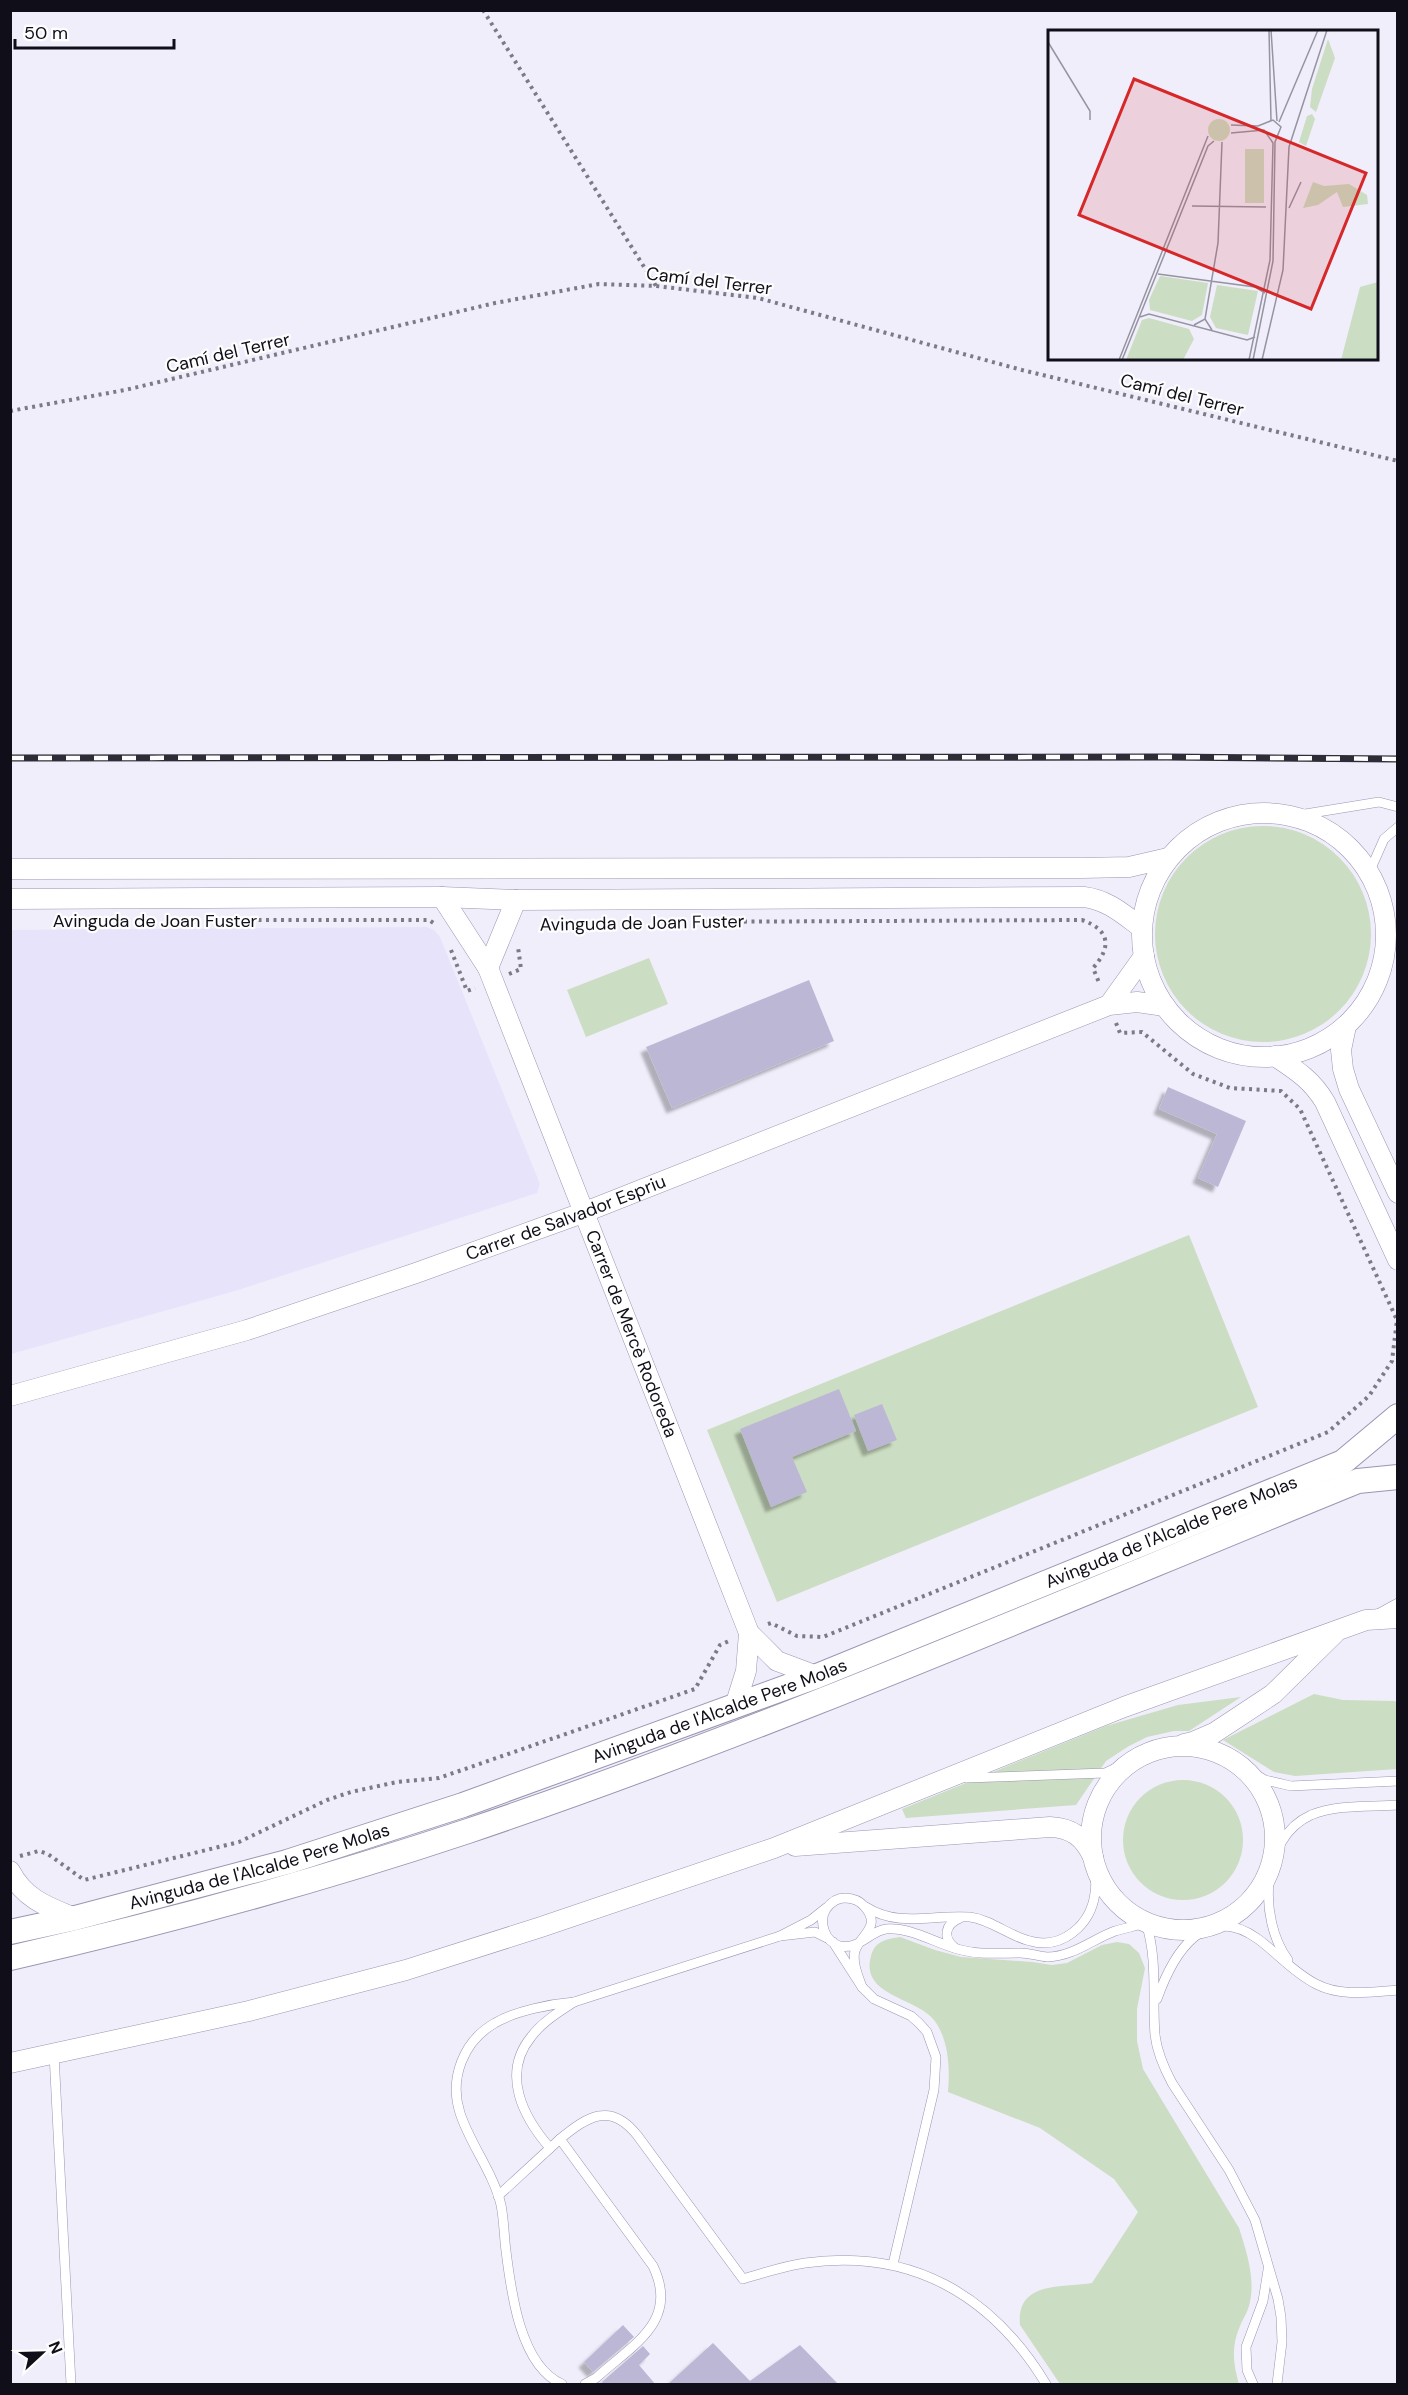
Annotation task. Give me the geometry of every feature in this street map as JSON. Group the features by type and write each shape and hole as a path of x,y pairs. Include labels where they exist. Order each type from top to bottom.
{"street":[{"path":"1253,813 1293,816 1323,828 1340,840 1349,847 1369,873 1384,912 1386,932 1384,953 1371,993 1346,1026 1324,1041 1301,1051 1275,1056 1248,1055 1222,1049 1191,1032 1165,1006 1152,982 1144,956 1142,928 1150,891 1168,858 1197,832 1224,819 1253,813"},
{"path":"10,869 1082,868 1129,867 1168,858"},
{"name":"Avinguda de Joan Fuster","path":"10,899 442,897 516,900 1084,897 1100,899 1112,905 1142,928"},
{"name":"Carrer de Mercè Rodoreda","path":"442,897 491,974 749,1633 777,1661 817,1676"},
{"path":"491,974 516,900"},
{"path":"1108,1005 1144,956"},
{"name":"Carrer de Salvador Espriu","path":"10,1396 247,1330 585,1212 1108,1005 1137,1002 1165,1006"},
{"path":"1346,1026 1341,1050 1343,1069 1349,1089 1393,1171 1398,1193"},
{"path":"1275,1056 1305,1075 1316,1087 1398,1260"},
{"name":"Avinguda de l'Alcalde Pere Molas","path":"10,1932 75,1918 287,1862 452,1809 817,1676 1343,1462 1398,1416"},
{"name":"Avinguda de l'Alcalde Pere Molas","path":"10,1958 73,1944 288,1886 467,1831 741,1732 1358,1481 1398,1477"},
{"path":"10,2063 249,2011 406,1970 541,1927 774,1848 1124,1707 1365,1620 1398,1616"},
{"path":"1093,1857 1091,1828 1099,1800 1114,1776 1137,1758 1164,1748 1203,1739 1273,1694 1339,1629"},
{"name":"Carrer de Mercè Rodoreda","path":"735,1706 746,1671 749,1633"},
{"path":"774,1848 1050,1827 1064,1828 1087,1843 1103,1884 1122,1907 1146,1923 1166,1929 1187,1931 1207,1928 1230,1918 1250,1902 1265,1882 1273,1859 1275,1833 1270,1807 1258,1784 1240,1765 1216,1752 1191,1745 1164,1748"},
{"path":"10,1871 16,1882 32,1899 75,1918"}],"lane":[{"path":"1293,816 1379,802 1398,807"},
{"path":"1369,873 1384,839 1398,827"},
{"path":"937,1782 992,1776 1105,1773 1137,1758"},
{"path":"1240,1765 1264,1780 1291,1786 1398,1781"},
{"path":"1296,1971 1279,1945 1269,1916 1268,1900 1273,1859 1290,1830 1313,1815 1341,1808 1398,1805"},
{"path":"562,2385 536,2362 523,2332 512,2290 498,2196 455,2098 455,2083 459,2067 472,2044 495,2023 548,2004 574,2002 780,1936 811,1920 841,1898 857,1900 878,1914 896,1918 965,1917 983,1920 1017,1938 1033,1942 1044,1943 1064,1939 1074,1933 1090,1910 1096,1881 1093,1857"},
{"path":"862,1987 856,1969 855,1953 871,1926 871,1918 863,1904"},
{"path":"828,1907 822,1922 823,1929 862,1987 874,1999 911,2016 919,2023 927,2032 936,2057 934,2090 894,2264"},
{"path":"957,1949 948,1940 947,1927 955,1920 965,1917"},
{"path":"780,1936 815,1932 831,1941 848,1946 876,1932 896,1929 957,1949 981,1954 1022,1953 1047,1957 1072,1952 1116,1931 1146,1923 1154,1959 1155,2035 1162,2064 1244,2194 1268,2262 1281,2317 1282,2342 1277,2385"},
{"path":"1155,2007 1176,1955 1207,1928 1223,1926 1245,1931 1316,1984 1340,1992 1398,1990"},
{"path":"550,2148 533,2129 521,2106 516,2082 517,2070 530,2038 539,2028 574,2002"},
{"path":"54,2054 71,2385"},
{"path":"498,2196 579,2124 595,2116 609,2115 623,2120 637,2134 743,2279 804,2263 863,2260 894,2264 948,2287 993,2317 1021,2346 1046,2385"},
{"path":"560,2139 652,2266 659,2279 661,2292 662,2307 645,2334 585,2385"},
{"path":"1253,2385 1247,2370 1246,2348 1263,2301 1268,2262"}],"path":[{"path":"491,10 484,12 656,286"},
{"name":"Camí del Terrer","path":"10,411 125,390 495,303 599,284 656,286 758,298 1022,370 1398,461"},
{"name":"Avinguda de Joan Fuster","path":"198,921 429,920 440,929"},
{"name":"Avinguda de Joan Fuster","path":"668,922 1082,920 1096,925 1107,947 1103,957 1093,968"},
{"name":"Avinguda de Joan Fuster","path":"448,943 467,991 491,974 521,969 518,941"},
{"path":"1120,1034 1142,1032 1193,1074 1230,1088 1281,1091 1300,1109 1397,1320"}],"shaded area":[{"path":"427,927 434,930 440,937 540,1184 537,1193 235,1291 11,1354 11,930"}],"green space":[{"path":"1263,826 1284,828 1314,839 1339,858 1358,883 1369,913 1371,934 1369,955 1358,985 1339,1010 1314,1029 1284,1040 1263,1042 1242,1040 1212,1029 1187,1010 1168,985 1157,955 1155,934 1157,913 1168,883 1187,858 1212,839 1242,828"},
{"path":"649,958 668,1004 586,1037 567,990"},
{"path":"1189,1235 1258,1407 777,1602 707,1430"},
{"path":"1314,1694 1343,1700 1395,1701 1398,1705 1397,1769 1295,1776 1274,1772 1223,1740"},
{"path":"1241,1697 1189,1731 1174,1731 1147,1737 1106,1761 1076,1805 906,1818 902,1809 1106,1726 1178,1705"},
{"path":"1183,1780 1206,1785 1225,1798 1238,1817 1243,1840 1238,1863 1225,1882 1206,1895 1183,1900 1160,1895 1141,1882 1128,1863 1123,1840 1128,1817 1141,1798 1160,1785"},
{"path":"900,1937 961,1957 1052,1965 1067,1963 1102,1945 1117,1942 1129,1944 1139,1953 1145,1968 1137,2009 1137,2041 1143,2069 1239,2228 1248,2258 1251,2299 1237,2333 1234,2348 1234,2362 1239,2384 1060,2384 1020,2325 1021,2311 1025,2301 1043,2289 1092,2283 1138,2212 1114,2179 1040,2128 948,2092 949,2073 946,2045 934,2020 926,2012 881,1988 874,1980 870,1969 871,1956 875,1947 886,1940"}],"building":[{"path":"809,980 834,1041 672,1108 646,1047"},
{"path":"1168,1087 1246,1121 1218,1187 1198,1178 1217,1134 1159,1109"},
{"path":"839,1389 856,1431 792,1457 807,1492 771,1507 740,1429"},
{"path":"882,1404 897,1440 868,1451 854,1415"},
{"path":"623,2325 634,2337 593,2372 584,2362"},
{"path":"713,2343 750,2381 800,2345 839,2385 667,2385"},
{"path":"643,2346 650,2354 639,2365 656,2385 605,2385 602,2382"}],"railway":[{"path":"10,758 1167,757 1398,759"}]}
